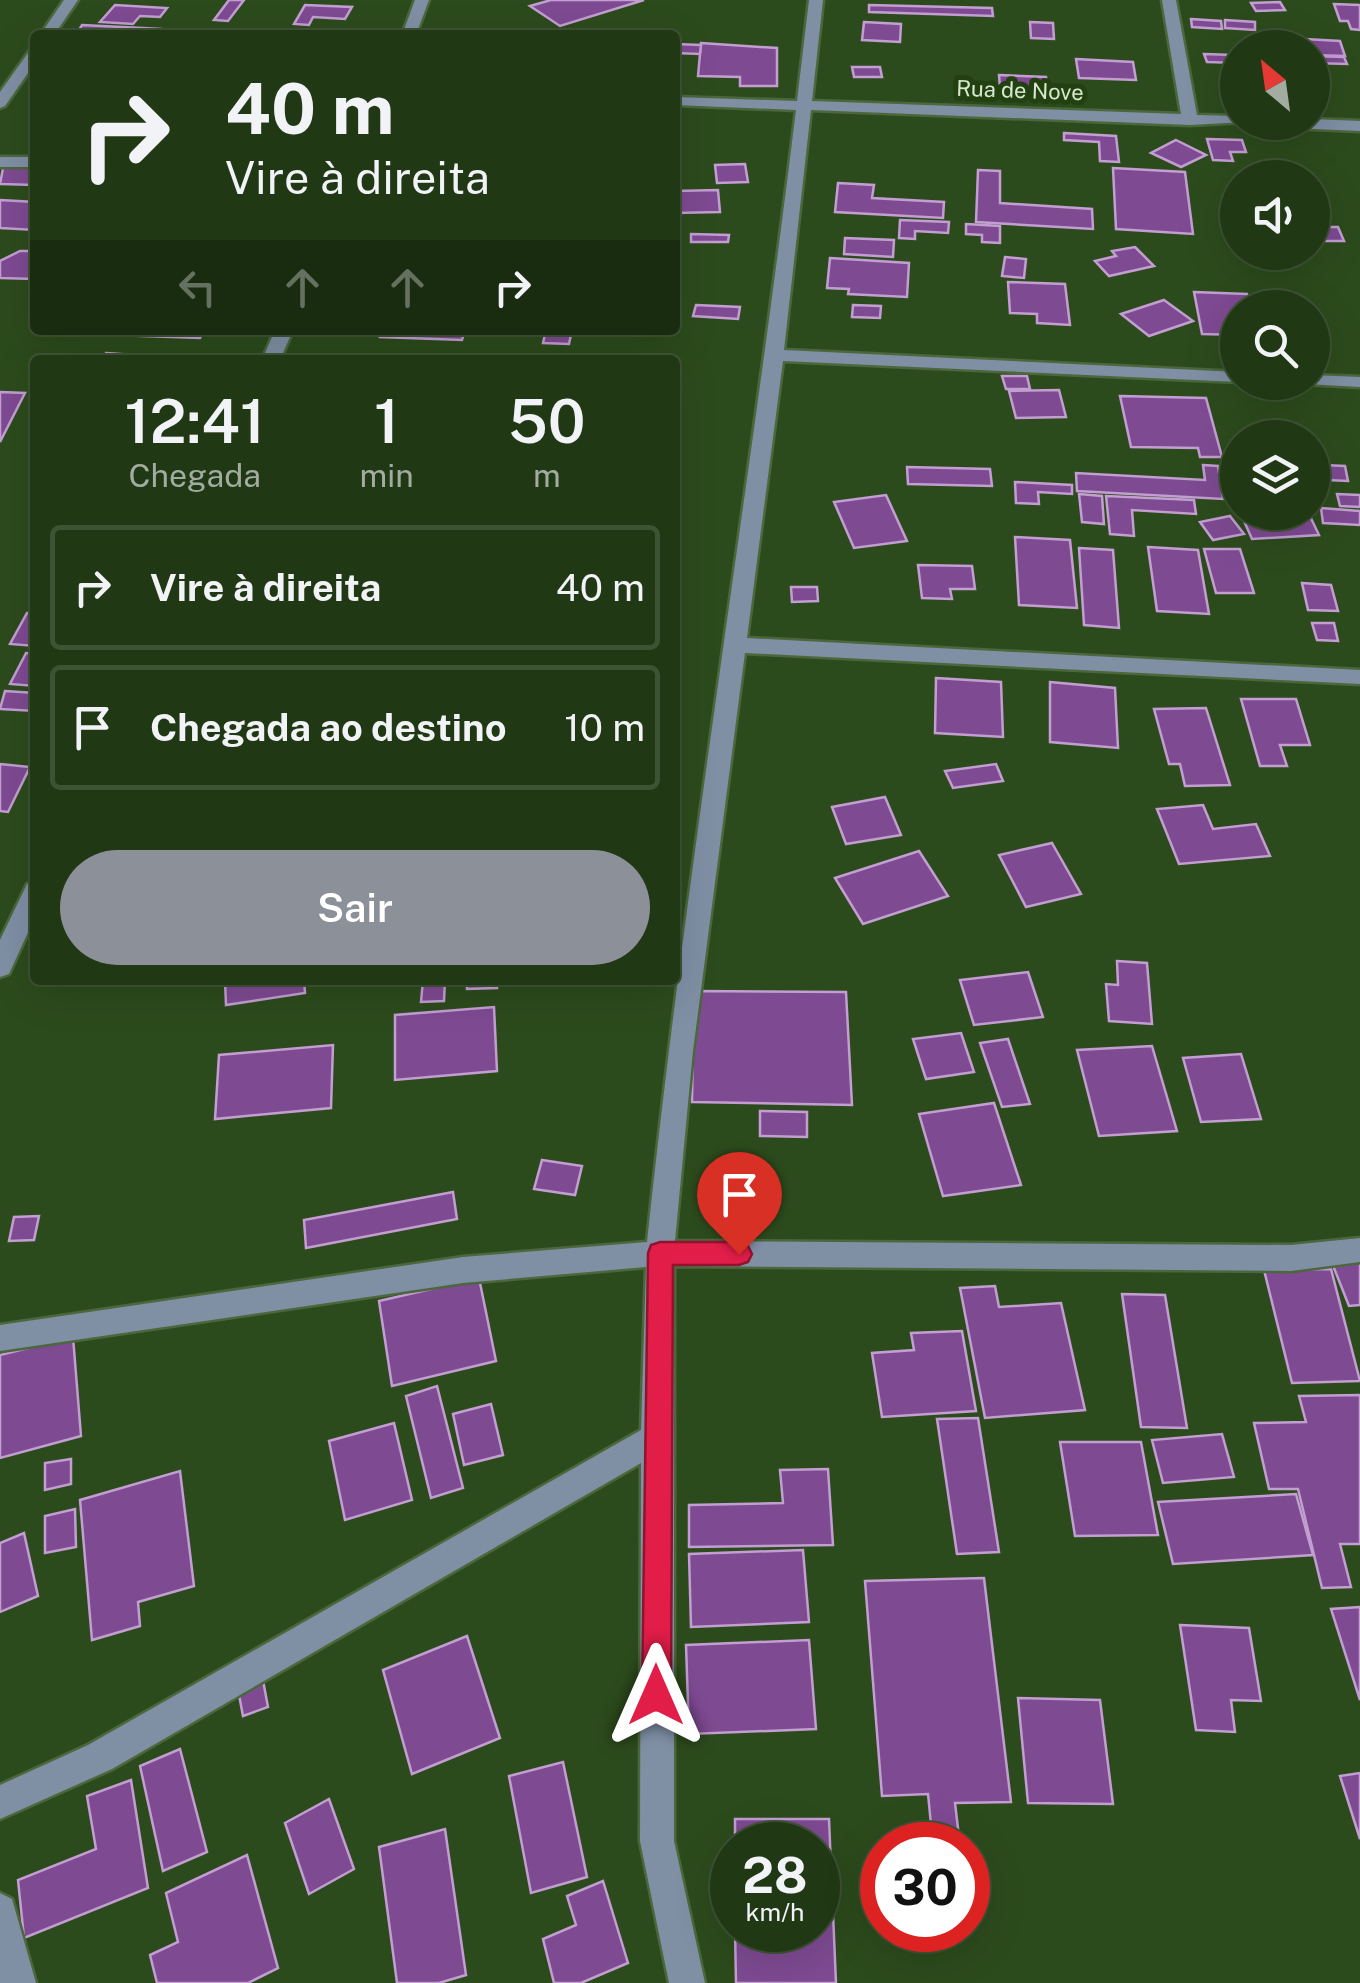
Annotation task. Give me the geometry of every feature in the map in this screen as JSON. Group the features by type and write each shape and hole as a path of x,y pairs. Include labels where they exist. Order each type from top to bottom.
{"street":[{"path":"51,30 72,0"},
{"path":"410,30 422,0"},
{"path":"687,1983 657,1841 656,1438 660,1253 680,1051 775,355 816,0"},
{"path":"1168,0 1190,120"},
{"path":"0,104 30,60"},
{"name":"Rua de Nove","path":"680,101 1220,121"},
{"path":"1330,125 1360,126"},
{"path":"0,162 30,162"},
{"path":"775,355 1220,376"},
{"path":"1330,381 1360,382"},
{"path":"736,645 1360,677"},
{"path":"0,967 30,901"},
{"path":"0,1338 463,1270 660,1253 1291,1258 1360,1250"},
{"path":"0,1802 100,1757 656,1438"},
{"path":"0,1911 18,1983"}],"building":[{"path":"229,0 244,0 228,21 214,20"},
{"path":"551,0 644,0 560,26 530,6"},
{"path":"1280,2 1285,10 1256,11 1251,3"},
{"path":"1334,4 1360,5 1360,30 1351,29 1348,21 1340,21"},
{"path":"115,5 167,8 160,17 140,16 133,24 100,22"},
{"path":"305,5 352,7 345,19 313,17 309,25 294,24"},
{"path":"869,5 992,8 993,16 869,12"},
{"path":"1191,19 1221,21 1222,29 1192,27"},
{"path":"1225,20 1255,22 1255,30 1225,28"},
{"path":"864,22 901,24 900,42 862,40"},
{"path":"1030,22 1053,23 1054,39 1031,38"},
{"path":"82,25 160,29 159,30 79,30"},
{"path":"1330,40 1340,41 1345,56 1330,56"},
{"path":"701,43 777,48 777,86 740,86 740,77 698,76"},
{"path":"680,44 701,45 700,54 680,53"},
{"path":"1204,54 1220,55 1220,62 1207,62"},
{"path":"1330,57 1344,57 1347,64 1330,64"},
{"path":"1076,59 1133,62 1136,80 1079,78"},
{"path":"852,67 880,67 882,77 854,77"},
{"path":"999,75 1046,77 1047,88 1000,87"},
{"path":"1064,133 1116,136 1119,162 1100,161 1099,142 1064,140"},
{"path":"1207,139 1242,140 1246,152 1230,152 1233,160 1213,160"},
{"path":"1176,140 1206,155 1181,167 1151,153"},
{"path":"4,163 30,164 30,185 0,184"},
{"path":"745,164 748,182 717,183 715,165"},
{"path":"1113,168 1185,172 1193,234 1116,229"},
{"path":"978,170 1000,171 1000,203 1092,209 1093,229 976,222"},
{"path":"838,183 874,185 872,198 944,202 943,218 835,212"},
{"path":"718,190 720,212 680,213 680,191"},
{"path":"0,200 30,202 30,230 0,228"},
{"path":"900,220 949,222 948,233 915,231 915,239 899,238"},
{"path":"966,224 1000,226 1000,243 982,242 982,235 966,234"},
{"path":"1330,227 1338,227 1344,241 1330,241"},
{"path":"691,234 729,235 728,242 691,242"},
{"path":"845,238 894,240 893,257 844,254"},
{"path":"1135,247 1154,266 1109,276 1095,261 1116,256 1112,251"},
{"path":"20,251 30,251 30,279 0,278 0,261"},
{"path":"1005,257 1026,259 1024,278 1002,276"},
{"path":"830,258 909,263 907,297 848,294 849,289 827,288"},
{"path":"1008,282 1065,284 1070,325 1037,323 1037,314 1010,313"},
{"path":"1194,292 1220,293 1220,334 1202,334"},
{"path":"1164,300 1193,321 1149,336 1121,314"},
{"path":"696,305 740,307 738,319 693,316"},
{"path":"853,305 881,306 880,318 852,317"},
{"path":"114,335 202,335 200,338"},
{"path":"381,335 464,335 462,340"},
{"path":"545,335 571,335 569,344 543,343"},
{"path":"1002,376 1027,376 1030,389 1006,389"},
{"path":"1059,390 1066,417 1016,418 1009,391"},
{"path":"0,392 25,393 0,442"},
{"path":"1120,396 1206,398 1220,457 1200,457 1198,448 1131,447"},
{"path":"1203,465 1218,466 1220,499 1077,491 1076,473 1205,480"},
{"path":"1330,465 1345,466 1348,481 1330,480"},
{"path":"907,467 990,469 992,486 908,484"},
{"path":"1015,482 1072,485 1072,494 1038,492 1039,504 1016,503"},
{"path":"1079,494 1102,496 1104,524 1082,522"},
{"path":"1337,494 1360,495 1360,507 1340,506"},
{"path":"886,495 907,541 854,548 834,502"},
{"path":"1106,496 1194,500 1196,514 1132,510 1134,536 1110,534"},
{"path":"1330,509 1360,511 1360,525 1330,523"},
{"path":"1220,518 1220,530 1241,530 1244,534 1213,540 1200,522"},
{"path":"1248,530 1317,530 1319,535 1252,539"},
{"path":"1015,537 1070,540 1077,608 1019,605"},
{"path":"1148,547 1198,550 1209,614 1157,611"},
{"path":"1079,548 1113,550 1119,628 1084,625"},
{"path":"1204,549 1240,549 1254,593 1216,593"},
{"path":"918,565 972,566 975,589 950,589 952,599 922,598"},
{"path":"1302,583 1331,585 1338,611 1308,610"},
{"path":"791,587 817,587 818,601 792,602"},
{"path":"27,613 30,613 30,646 10,644"},
{"path":"1312,623 1334,623 1338,641 1317,640"},
{"path":"26,653 30,653 30,686 10,684"},
{"path":"936,678 1001,682 1003,737 935,733"},
{"path":"1050,682 1115,688 1118,748 1050,742"},
{"path":"5,691 30,693 30,711 0,709"},
{"path":"1241,699 1296,699 1310,745 1280,745 1287,766 1260,766"},
{"path":"1206,708 1230,785 1185,786 1180,764 1169,764 1154,709"},
{"path":"0,764 30,767 8,812 0,811"},
{"path":"996,764 1003,781 953,788 945,771"},
{"path":"885,797 901,835 846,844 832,807"},
{"path":"1203,805 1213,829 1256,824 1270,856 1179,864 1157,809"},
{"path":"1052,843 1081,894 1026,907 999,855"},
{"path":"919,851 948,896 863,924 835,878"},
{"path":"1117,961 1147,963 1152,1024 1109,1021 1106,984 1118,985"},
{"path":"1028,972 1043,1017 974,1025 960,980"},
{"path":"225,985 304,985 305,993 226,1005"},
{"path":"423,985 445,985 444,1001 421,1002"},
{"path":"467,985 497,985 497,988 467,989"},
{"path":"694,991 846,992 852,1105 692,1102"},
{"path":"494,1007 497,1071 395,1080 395,1015"},
{"path":"961,1033 974,1072 926,1079 913,1039"},
{"path":"1008,1039 1030,1104 1002,1107 980,1043"},
{"path":"333,1045 331,1108 215,1119 219,1055"},
{"path":"1152,1046 1177,1131 1099,1136 1077,1050"},
{"path":"1241,1054 1261,1119 1201,1122 1183,1058"},
{"path":"994,1103 1021,1185 943,1196 919,1114"},
{"path":"760,1111 807,1112 807,1137 760,1136"},
{"path":"542,1160 582,1166 575,1195 534,1189"},
{"path":"453,1192 457,1219 306,1248 304,1220"},
{"path":"39,1216 34,1240 9,1241 14,1217"},
{"path":"1360,1254 1360,1305 1349,1306 1330,1258"},
{"path":"1331,1269 1360,1381 1292,1383 1264,1270"},
{"path":"479,1278 496,1361 392,1386 379,1301"},
{"path":"995,1286 999,1307 1061,1303 1085,1410 985,1418 960,1288"},
{"path":"1122,1294 1165,1295 1187,1428 1141,1427"},
{"path":"962,1331 976,1411 882,1417 872,1353 914,1350 911,1333"},
{"path":"73,1337 81,1436 0,1458 0,1355"},
{"path":"437,1386 463,1488 431,1498 406,1396"},
{"path":"1360,1395 1360,1544 1340,1544 1351,1587 1322,1588 1298,1489 1269,1489 1254,1423 1306,1422 1299,1396"},
{"path":"491,1404 503,1455 464,1465 453,1414"},
{"path":"978,1418 999,1552 957,1554 937,1419"},
{"path":"394,1423 412,1500 345,1520 329,1441"},
{"path":"1222,1434 1234,1477 1163,1483 1152,1440"},
{"path":"1060,1442 1141,1442 1158,1535 1075,1536"},
{"path":"71,1459 71,1484 45,1490 45,1463"},
{"path":"828,1469 833,1545 689,1547 689,1505 783,1503 780,1470"},
{"path":"180,1471 194,1586 138,1602 140,1626 92,1640 80,1500"},
{"path":"1296,1494 1313,1555 1173,1564 1158,1502"},
{"path":"75,1509 76,1547 45,1553 45,1516"},
{"path":"24,1533 38,1596 0,1612 0,1543"},
{"path":"803,1550 809,1622 691,1627 689,1554"},
{"path":"984,1578 1011,1802 955,1803 957,1822 931,1822 928,1794 882,1796 865,1581"},
{"path":"1360,1607 1360,1700 1331,1609"},
{"path":"1180,1625 1249,1628 1261,1701 1231,1700 1235,1732 1196,1730"},
{"path":"467,1636 500,1738 412,1774 383,1670"},
{"path":"809,1640 816,1729 689,1734 686,1645"},
{"path":"262,1675 268,1707 243,1716 237,1684"},
{"path":"1018,1698 1100,1700 1113,1804 1028,1803"},
{"path":"180,1749 207,1852 163,1871 140,1766"},
{"path":"563,1762 587,1877 531,1893 509,1776"},
{"path":"1360,1773 1360,1839 1340,1776"},
{"path":"131,1780 148,1888 24,1938 18,1880 96,1849 87,1796"},
{"path":"329,1799 354,1869 309,1894 285,1823"},
{"path":"829,1819 829,1822 735,1822"},
{"path":"445,1829 466,1975 439,1983 397,1983 379,1847"},
{"path":"247,1855 278,1968 248,1983 157,1983 150,1955 178,1942 166,1893"},
{"path":"603,1881 628,1963 581,1983 554,1983 543,1939 576,1925 567,1896"},
{"path":"735,1952 835,1952 836,1983 736,1983"}],"route":[{"path":"656,1695 660,1253 739,1254"}]}
